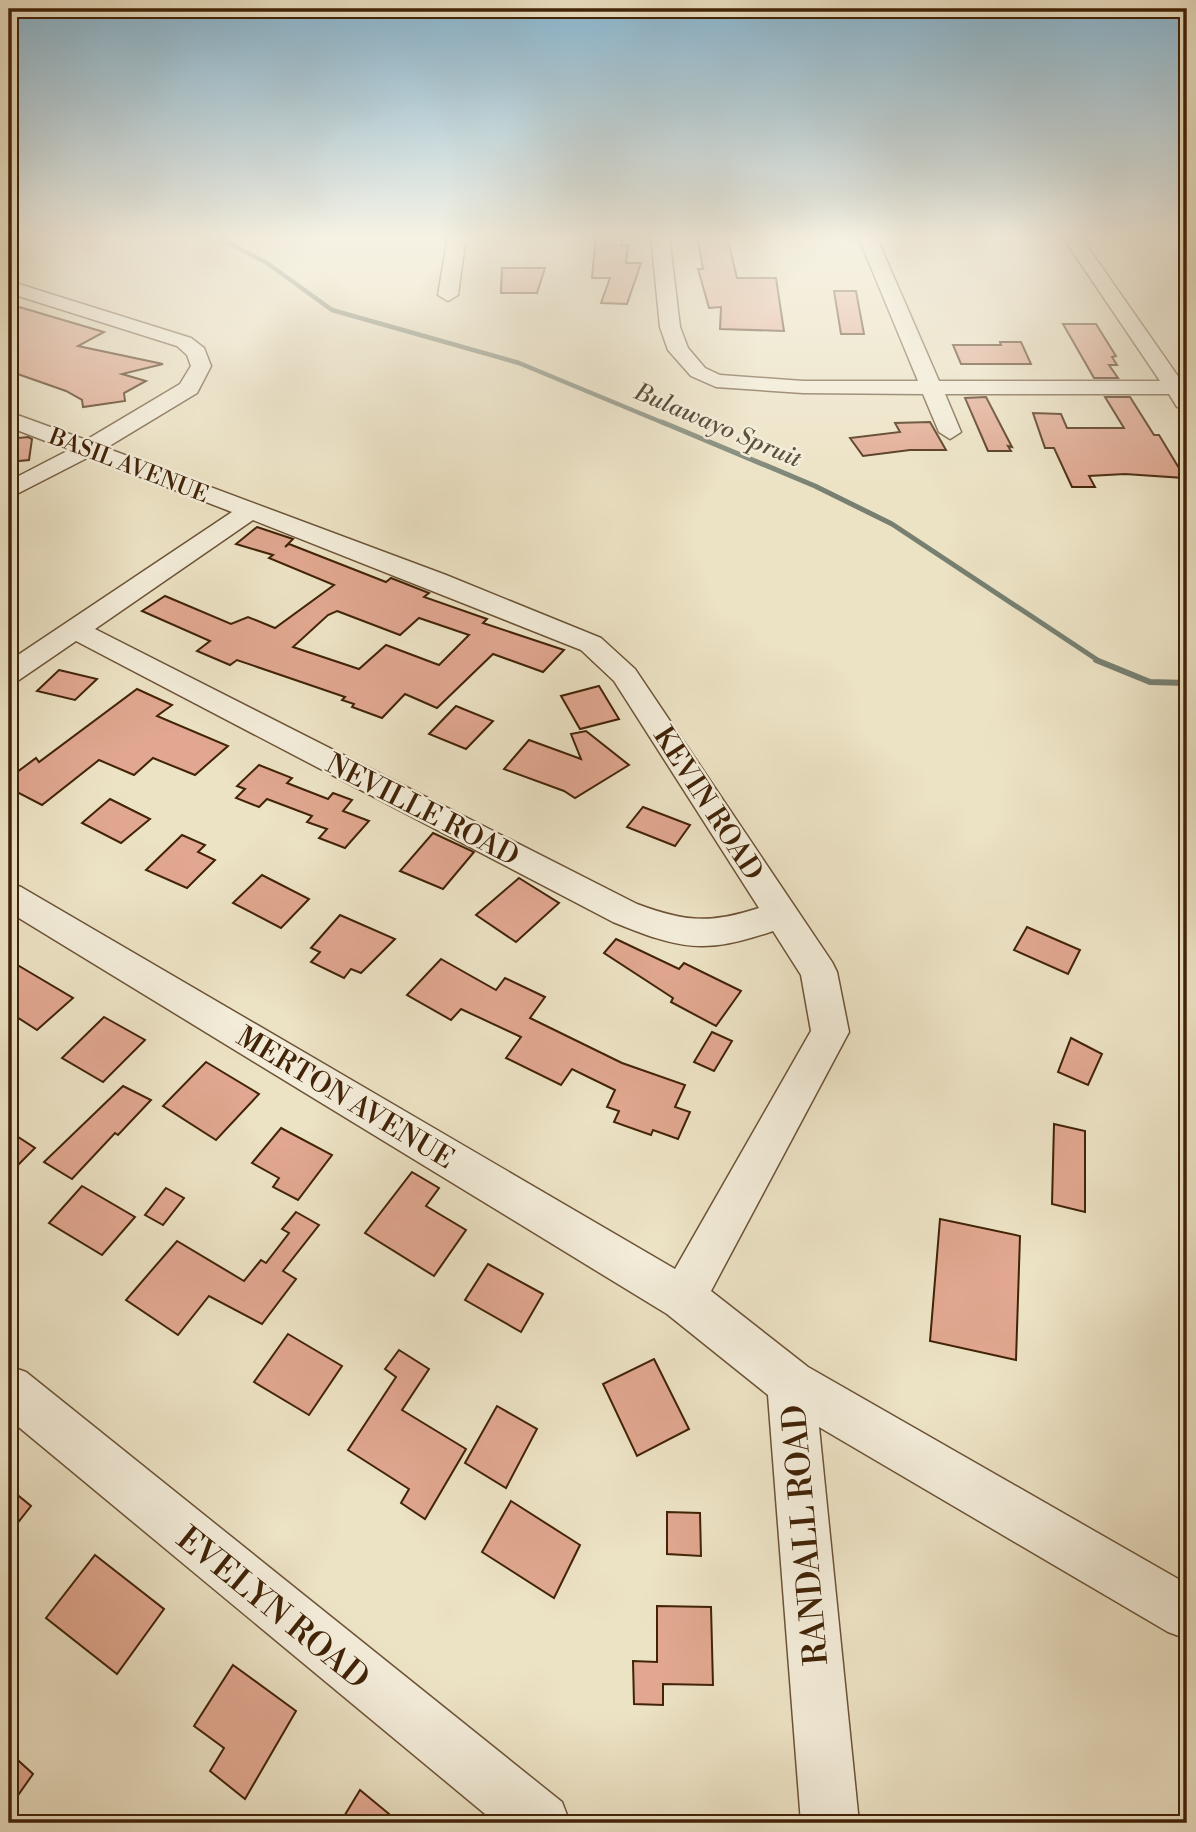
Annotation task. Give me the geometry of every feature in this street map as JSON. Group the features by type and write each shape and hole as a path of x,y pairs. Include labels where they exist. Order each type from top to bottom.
{"street":[{"path":"9,491 189,388 201,366 197,352 184,342 118,321"},
{"path":"669,321 678,350 698,372 731,384 1183,394"},
{"path":"902,321 950,432"},
{"path":"1132,321 1183,394"},
{"name":"BASIL AVENUE","path":"9,419 250,511"},
{"path":"9,674 250,511"},
{"name":"KEVIN ROAD","path":"250,511 591,644 625,675 819,972 830,1032 682,1298"},
{"name":"NEVILLE ROAD","path":"76,630 636,918 669,931 698,937 721,935 781,914"},
{"name":"MERTON AVENUE","path":"9,896 682,1298"},
{"name":"RANDALL ROAD","path":"682,1298 748,1347 791,1384 830,1823"},
{"path":"791,1384 1187,1613"},
{"name":"EVELYN ROAD","path":"9,1389 541,1823"}],"building":[{"path":"9,321 68,321 104,332 78,346 163,364 122,374 146,381 124,393 125,401 83,407 82,400 66,391 9,371"},
{"path":"720,321 783,321 784,331 720,329"},
{"path":"839,321 862,321 864,334 841,334"},
{"path":"1063,324 1096,324 1116,356 1112,357 1117,365 1109,365 1118,378 1094,378"},
{"path":"1000,342 1021,342 1031,364 961,364 953,345 1001,345"},
{"path":"986,397 1012,447 1008,446 1011,451 988,451 965,398"},
{"path":"1105,397 1130,397 1154,435 1159,435 1185,478 1125,474 1089,476 1095,487 1072,487 1054,448 1045,448 1033,413 1061,414 1067,428 1124,428"},
{"path":"930,422 946,450 910,450 863,456 850,438 900,432 895,423"},
{"path":"9,439 32,439 29,460 9,462"},
{"path":"257,527 293,539 285,547 289,544 386,582 391,578 429,593 424,597 487,619 483,623 564,650 543,672 493,654 437,708 405,694 382,718 352,707 354,704 342,700 345,697 237,660 230,665 197,651 210,641 142,611 165,596 231,624 248,617 275,628 334,585 269,558 273,555 236,544","holes":["337,611 400,635 419,618 469,635 439,665 386,645 359,669 293,647 328,615"]},
{"path":"59,670 97,679 75,700 37,691"},
{"path":"599,686 619,719 580,729 561,696"},
{"path":"137,689 172,705 157,716 228,746 195,775 153,758 134,775 99,760 42,805 9,788 9,778 36,758 39,762"},
{"path":"456,706 493,721 466,749 429,734"},
{"path":"586,731 629,765 575,798 564,791 504,769 529,740 581,759 571,734"},
{"path":"259,765 292,778 287,783 328,799 333,793 352,800 343,811 369,821 345,848 319,838 327,829 307,822 312,816 267,799 259,807 236,798 245,789 237,786"},
{"path":"110,799 150,819 121,843 82,823"},
{"path":"643,807 690,825 675,846 627,827"},
{"path":"433,833 474,852 443,889 400,871"},
{"path":"182,835 205,845 198,852 215,860 187,888 146,870"},
{"path":"262,875 309,899 281,928 233,903"},
{"path":"519,878 559,903 516,942 476,915"},
{"path":"340,915 395,939 361,973 351,969 344,978 311,962 320,952 311,948"},
{"path":"1027,927 1080,950 1068,974 1014,950"},
{"path":"616,939 679,969 684,963 741,991 716,1026 671,1002 673,998 604,953"},
{"path":"441,959 496,990 505,978 545,997 530,1018 622,1063 685,1085 675,1107 690,1112 678,1139 653,1130 651,1135 614,1122 619,1111 607,1107 615,1090 572,1069 561,1085 506,1058 521,1037 461,1009 451,1020 407,995"},
{"path":"9,960 73,998 37,1030 9,1012"},
{"path":"104,1017 145,1040 103,1082 62,1058"},
{"path":"712,1032 732,1041 714,1071 694,1062"},
{"path":"1071,1038 1102,1054 1088,1085 1058,1072"},
{"path":"206,1062 259,1094 216,1140 163,1106"},
{"path":"123,1086 151,1100 118,1135 115,1133 72,1179 44,1162"},
{"path":"1054,1124 1085,1131 1085,1212 1052,1204"},
{"path":"281,1128 332,1155 298,1200 273,1187 279,1178 252,1163"},
{"path":"9,1131 35,1148 9,1174"},
{"path":"412,1172 439,1188 426,1206 466,1230 434,1276 365,1233"},
{"path":"82,1186 135,1217 102,1255 49,1223"},
{"path":"166,1188 184,1198 163,1225 145,1215"},
{"path":"296,1212 319,1225 283,1271 296,1279 262,1324 209,1296 178,1335 126,1300 177,1241 244,1281 261,1260 266,1263 289,1233 282,1229"},
{"path":"940,1219 1020,1236 1016,1360 930,1341"},
{"path":"488,1264 543,1294 521,1332 465,1300"},
{"path":"288,1334 342,1366 309,1415 254,1382"},
{"path":"399,1350 429,1369 402,1410 466,1449 425,1519 401,1503 409,1489 348,1450 396,1377 385,1369"},
{"path":"654,1359 689,1429 637,1456 603,1384"},
{"path":"497,1406 537,1429 506,1488 465,1463"},
{"path":"9,1488 31,1506 9,1534"},
{"path":"511,1501 580,1545 554,1598 482,1552"},
{"path":"667,1512 700,1513 701,1556 667,1554"},
{"path":"95,1555 164,1609 117,1674 46,1618"},
{"path":"657,1606 711,1607 713,1685 663,1684 663,1705 634,1704 633,1661 657,1662"},
{"path":"233,1665 296,1711 245,1799 210,1771 224,1748 194,1726"},
{"path":"9,1752 33,1774 9,1808"},
{"path":"360,1790 400,1823 340,1823"}],"waterway":[{"name":"Bulawayo Spruit","path":"373,321 519,363 666,424"},
{"name":"Bulawayo Spruit","path":"662,422 815,486 892,524 1099,661"},
{"name":"Bulawayo Spruit","path":"1096,660 1150,682 1187,683"}]}
